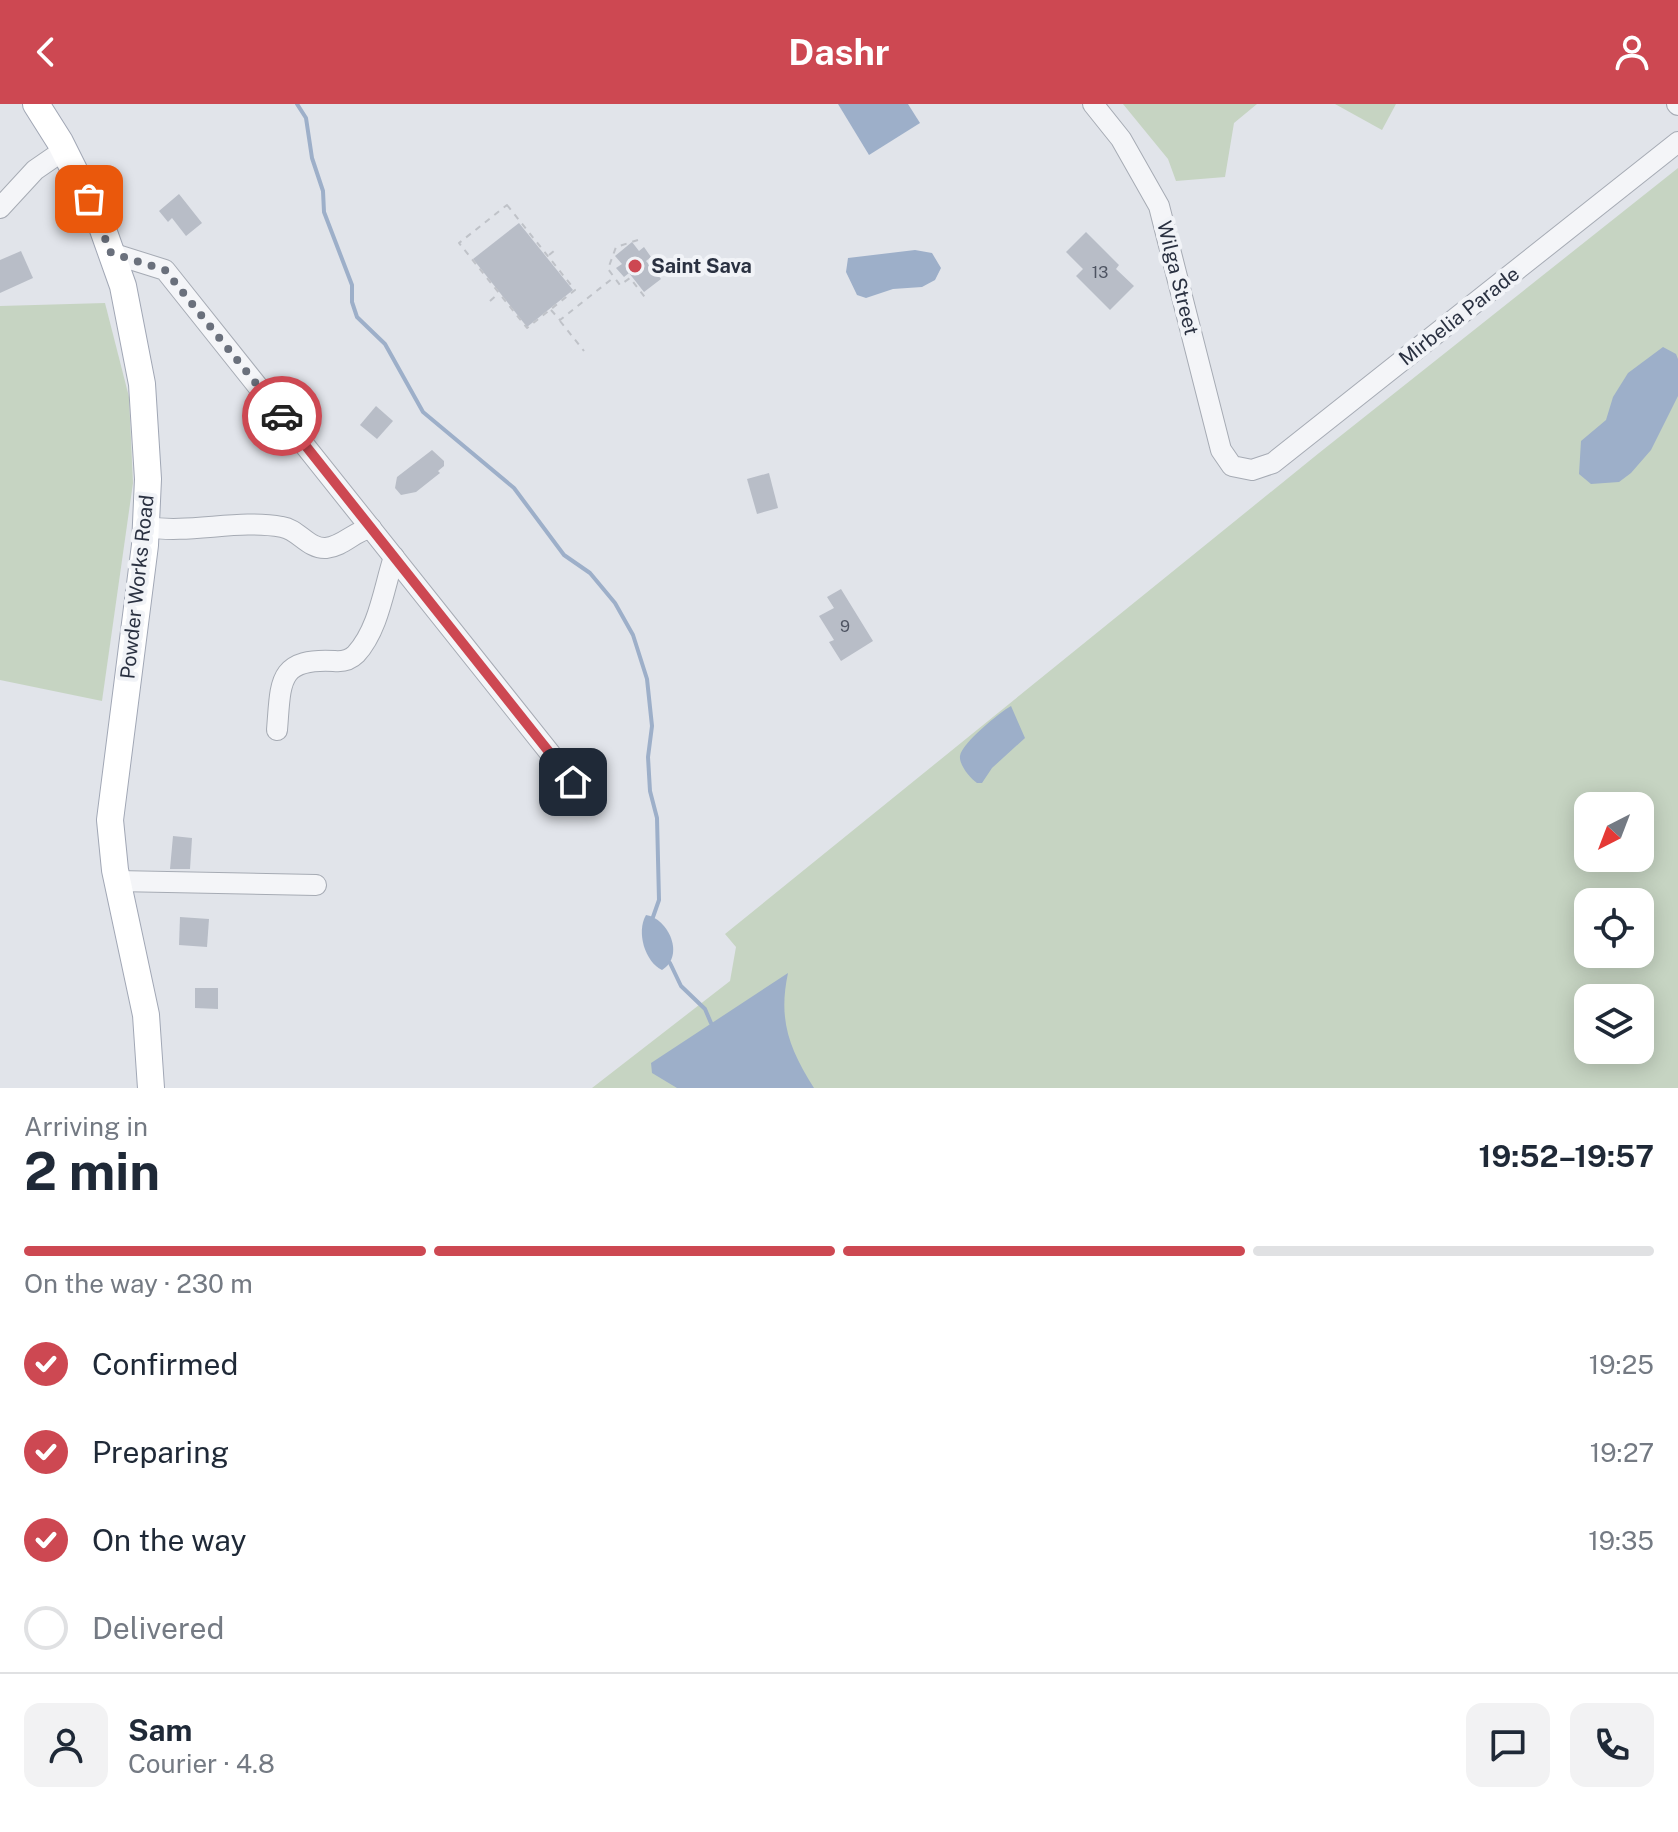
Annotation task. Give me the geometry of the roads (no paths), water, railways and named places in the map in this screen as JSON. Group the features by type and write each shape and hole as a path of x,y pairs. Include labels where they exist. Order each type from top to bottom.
{"main road":[{"name":"Powder Works Road","path":"36,104 64,150 101,224 123,286 142,384 148,479 146,527 110,820 117,881 146,1015 151,1088"}],"street":[{"name":"Wilga Street","path":"1093,104 1145,176 1159,206 1221,450 1232,466"},
{"name":"Mirbelia Parade","path":"1232,466 1252,470 1273,463 1678,142"},
{"path":"0,208 35,170 64,150"},
{"path":"111,253 165,270 573,782"},
{"path":"146,527 169,530 285,527 306,542 324,548 344,543 371,528"},
{"path":"277,730 282,683 290,670 301,661 344,662 355,655 374,622 394,557"},
{"path":"117,881 316,885"}],"water":[{"path":"838,104 908,104 920,123 869,155"},
{"path":"915,250 932,253 941,268 935,280 922,287 893,289 866,298 857,295 846,272 848,258"},
{"path":"1663,347 1676,354 1678,359 1678,396 1651,450 1619,482 1591,484 1579,474 1581,441 1606,420 1613,397 1628,373"},
{"path":"1011,706 1025,738 992,768 982,783 977,783 961,763 962,750 982,728"},
{"path":"646,915 661,923 671,939 672,956 662,970 651,960 644,946 642,930"},
{"path":"788,973 784,1005 788,1033 798,1060 814,1088 677,1088 652,1073 651,1063"}],"waterway":[{"path":"297,104 306,118 312,158 323,191 324,212 352,285 352,302 357,317 385,344 423,412 514,488 564,555 590,573 615,603 633,635 647,679 652,726 648,757 650,791 657,818 659,900 653,917"},
{"path":"670,963 681,986 705,1009 711,1023"}],"place":[{"name":"Saint Sava","path":"635,266"}]}
